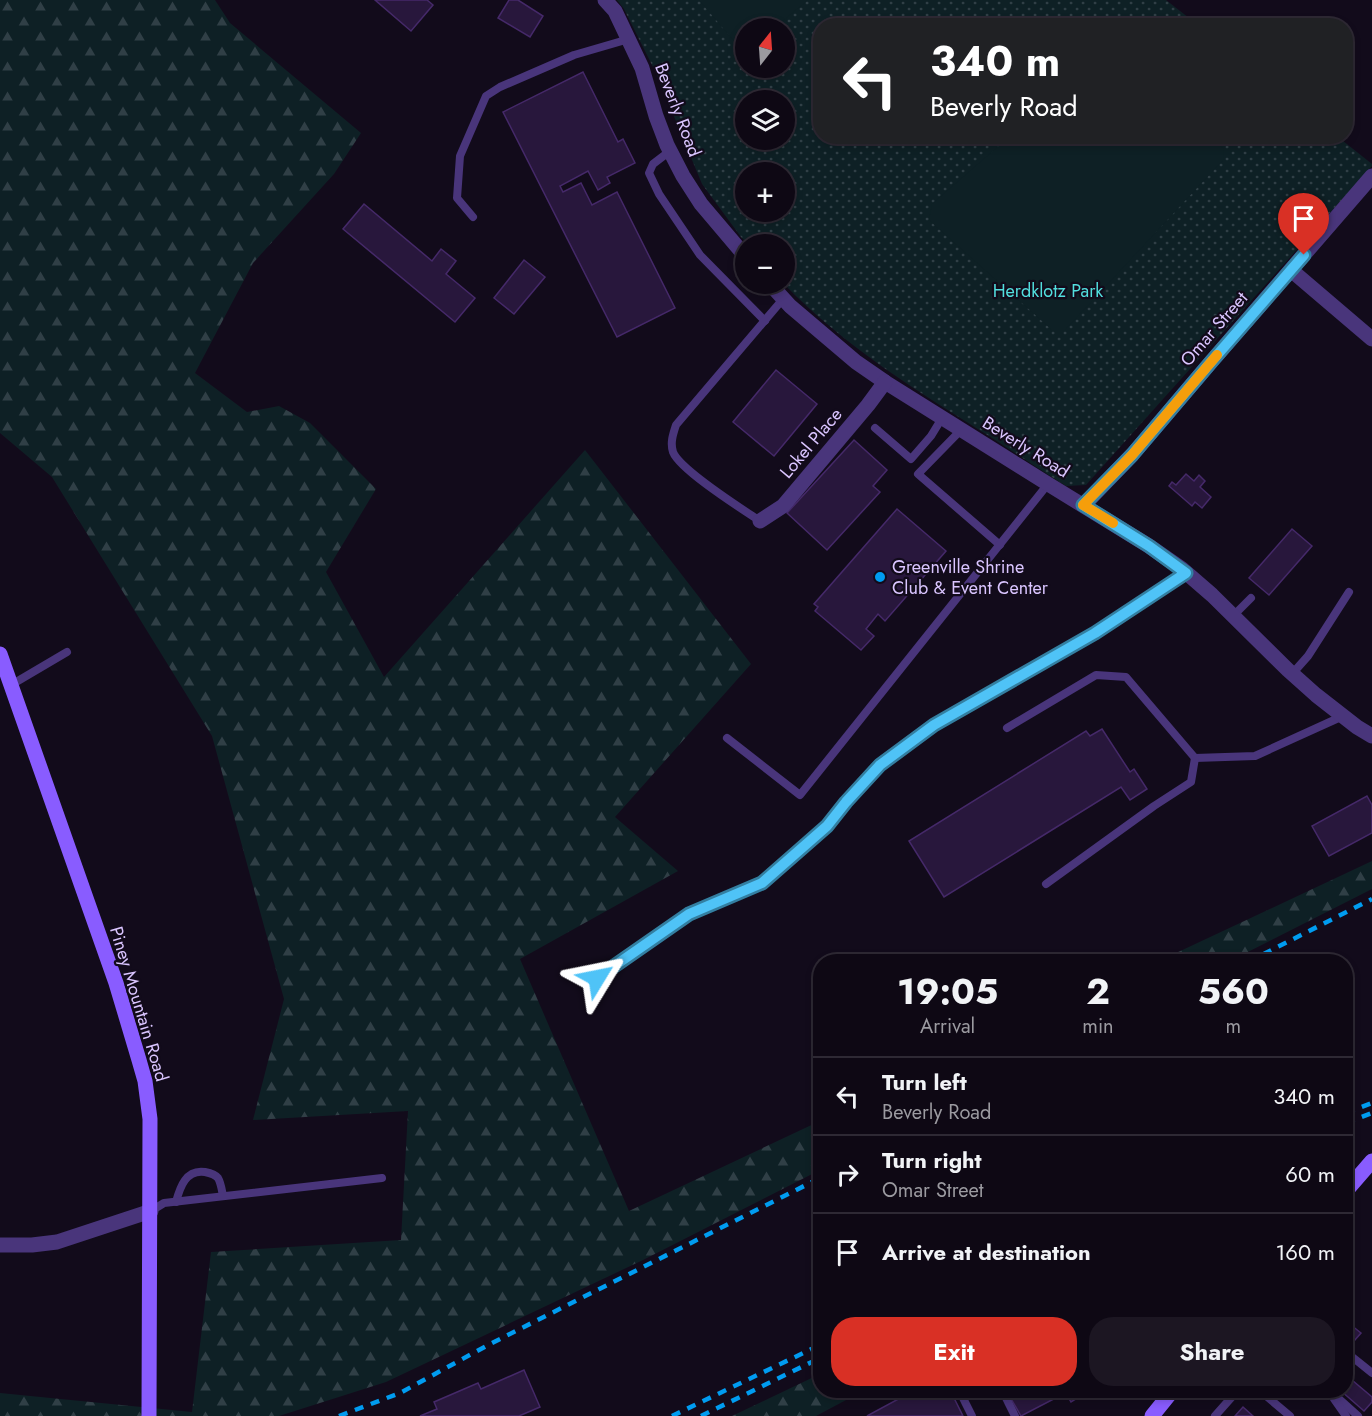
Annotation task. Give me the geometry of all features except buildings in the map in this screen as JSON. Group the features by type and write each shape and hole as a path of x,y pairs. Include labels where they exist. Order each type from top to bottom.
{"street":[{"name":"Beverly Road","path":"605,0 615,11 642,68 656,116 683,176 701,204 735,244"},
{"name":"Omar Street","path":"1083,505 1132,455 1372,176"},
{"path":"1291,270 1372,339"},
{"name":"Beverly Road","path":"779,294 856,362 885,382 1149,546 1186,573 1212,595 1292,674 1343,716 1372,736"},
{"name":"Lokel Place","path":"760,521 783,506 885,382"},
{"name":"Piney Mountain Road","path":"0,654 116,982 145,1081 150,1119 149,1416"},
{"path":"1353,1183 1372,1161"},
{"path":"0,1245 57,1242 151,1211"},
{"path":"1152,1416 1167,1398"}],"lane":[{"path":"473,217 457,198 460,156 486,96 500,87 574,55 629,39"},
{"path":"670,151 653,164 649,173 659,194 700,255 765,321"},
{"path":"760,521 721,495 680,463 673,452 671,440 676,425 783,299"},
{"path":"875,428 911,459 931,436 942,418"},
{"path":"961,430 918,474 999,545"},
{"path":"727,738 800,795 1048,484"},
{"path":"597,978 689,914 762,883 827,826 880,765 934,725 1095,633 1186,573"},
{"path":"1292,674 1308,656 1349,592"},
{"path":"1233,616 1251,598"},
{"path":"11,685 67,652"},
{"path":"1007,728 1096,675 1126,677 1195,758 1191,782 1046,884"},
{"path":"1195,758 1255,756 1343,716"},
{"path":"176,1202 180,1186 185,1179 202,1171 216,1176 223,1196"},
{"path":"151,1211 164,1203 382,1178"},
{"path":"1353,1358 1372,1373"},
{"path":"963,1398 972,1416"},
{"path":"1006,1398 1015,1416"},
{"path":"1215,1416 1231,1398"},
{"path":"1269,1398 1290,1416"},
{"path":"1334,1398 1346,1416"},
{"path":"1338,1398 1358,1416"}],"green space":[{"path":"0,0 215,0 230,23 361,133 334,174 253,263 195,373 247,412 279,406 310,423 376,489 326,572 384,677 585,450 751,664 615,817 678,871 520,959 629,1211 813,1124 813,1174 643,1260 386,1382 279,1416 0,1416 0,1393 192,1412 211,1252 401,1240 408,1111 253,1120 284,999 212,736 52,477 0,433"},
{"name":"Herdklotz Park","path":"617,0 1166,0 1189,18 813,18 813,144 1347,144 1372,164 1086,485 1066,486 935,402 831,328 794,294 795,234 739,234 702,184 656,73 624,9"},
{"path":"699,0 808,0 786,18 735,18 735,42"},
{"path":"1001,144 1218,144 1223,148 1224,159 1065,330 1052,330 929,220 932,204"},
{"path":"1372,861 1372,889 1244,954 1174,954"},
{"path":"813,1377 813,1398 850,1398 816,1416 732,1416"}],"railway":[{"path":"1264,954 1372,899"},
{"path":"1353,1110 1372,1103"},
{"path":"1353,1120 1372,1113"},
{"path":"339,1416 400,1393 490,1344 813,1182"},
{"path":"672,1416 813,1348"},
{"path":"701,1416 813,1361"}],"slow traffic":[{"path":"1113,523 1083,505 1132,455 1217,355"}],"place":[{"name":"Greenville Shrine Club & Event Center","path":"880,577"}],"route":[{"path":"597,978 689,914 762,883 827,826 880,765 934,725 1095,633 1186,573 1149,546 1083,505 1132,455 1304,255"}]}
